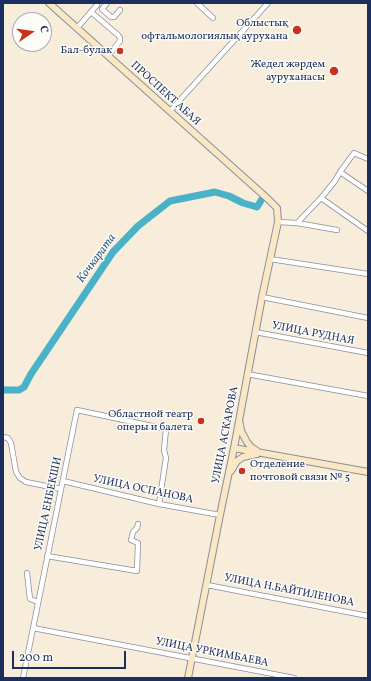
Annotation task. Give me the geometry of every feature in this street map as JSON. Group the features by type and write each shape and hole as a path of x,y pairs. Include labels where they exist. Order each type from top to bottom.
{"main road":[{"name":"ПРОСПЕКТ АБАЯ","path":"53,4 77,28 170,112 268,198"},
{"name":"УЛИЦА АСКАРОВА","path":"188,678 278,222 276,208 268,198"},
{"path":"239,421 241,431 247,442 251,447 261,453"},
{"path":"234,448 368,472"},
{"path":"229,474 237,461 243,457 261,453"}],"street":[{"path":"102,9 107,3"},
{"path":"197,3 213,18"},
{"path":"77,28 91,12 95,4 113,18 120,10"},
{"path":"170,112 265,4"},
{"path":"91,12 120,38 120,41 108,56"},
{"path":"297,223 321,198 354,153 368,159"},
{"path":"340,172 368,191"},
{"path":"321,198 368,231"},
{"path":"278,222 297,223 337,230"},
{"path":"270,260 368,274"},
{"path":"262,297 368,318"},
{"name":"УЛИЦА РУДНАЯ","path":"256,332 368,353"},
{"path":"247,374 368,396"},
{"name":"УЛИЦА ЕНБЕКШИ","path":"22,678 77,410 166,429 164,450 166,458 159,504"},
{"path":"3,437 8,438 11,443 16,472 20,478 26,482 61,489"},
{"name":"УЛИЦА ОСПАНОВА","path":"63,481 159,504 220,515"},
{"path":"47,556 137,571 138,543 131,540 133,532 137,528 138,524"},
{"path":"27,573 30,599 38,602"},
{"name":"УЛИЦА Н.БАЙТИЛЕНОВА","path":"207,585 368,616"},
{"name":"УЛИЦА УРКИМБАЕВА","path":"33,628 294,678"}],"waterway":[{"name":"Кочкарата","path":"3,390 19,390 24,387 31,374 113,252 138,226 170,201 215,192 257,207 262,199"}],"place":[{"name":"Облыстық офтальмологиялық аурухана","path":"297,30"},
{"name":"Бал-булак","path":"120,51"},
{"name":"Жедел жәрдем ауруханасы","path":"334,71"},
{"name":"Областной театр оперы и балета","path":"201,421"},
{"name":"Отделение почтовой связи № 5","path":"242,471"}]}
